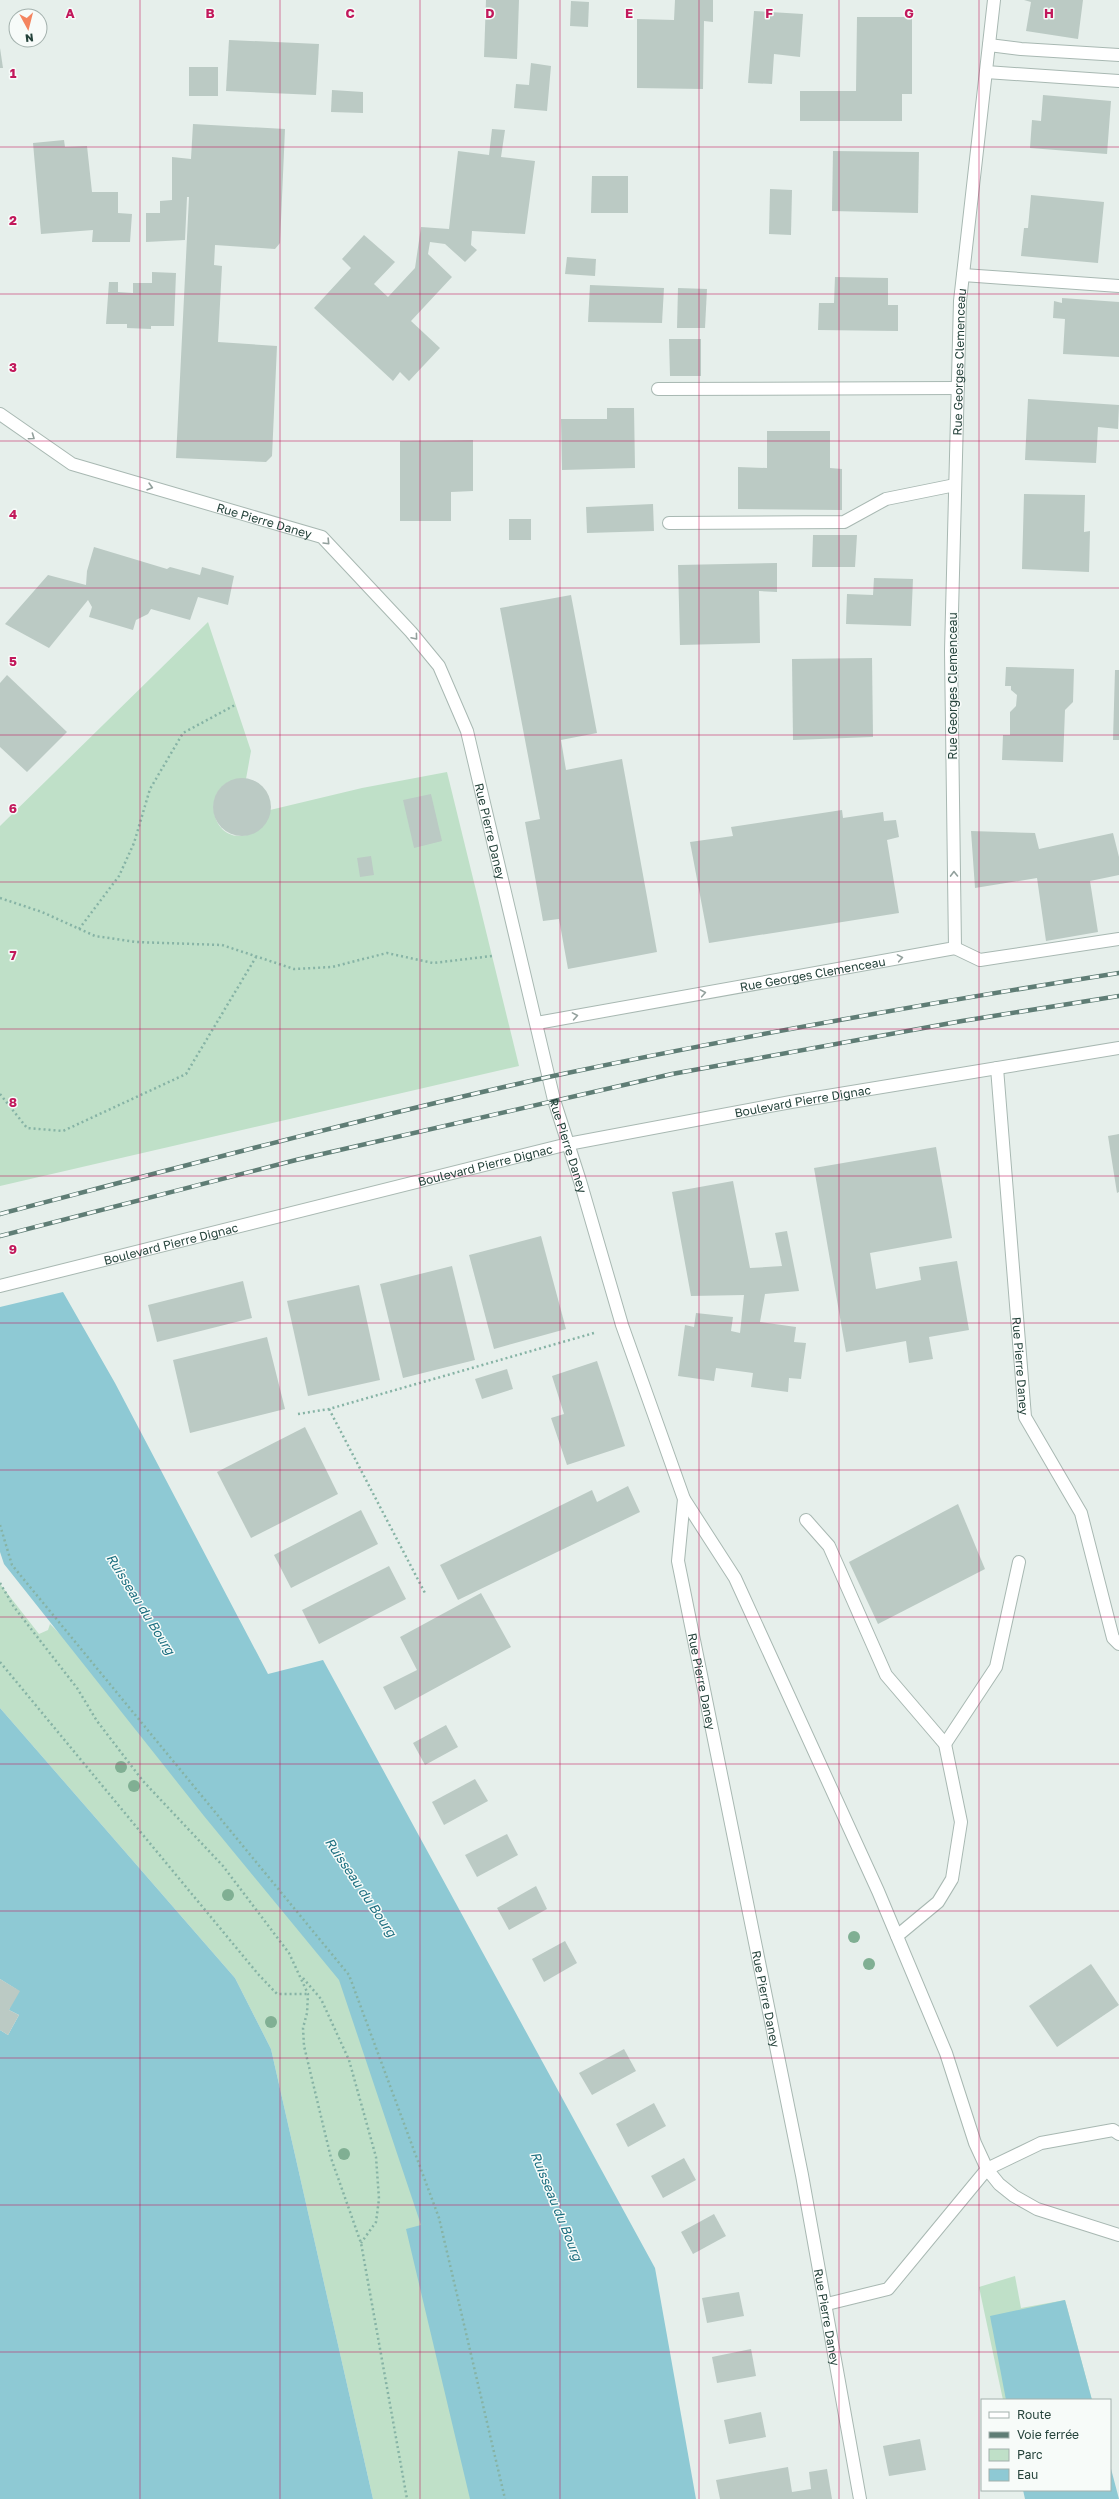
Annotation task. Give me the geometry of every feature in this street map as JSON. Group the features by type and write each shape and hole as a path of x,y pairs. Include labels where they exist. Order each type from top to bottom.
{"street":[{"name":"Rue Georges Clemenceau","path":"537,1023 955,948 951,651 958,388 963,274 994,0"},
{"path":"989,45 1021,49 1119,55"},
{"path":"986,72 1119,81"},
{"path":"963,274 1119,286"},
{"path":"658,389 958,388"},
{"name":"Rue Pierre Daney","path":"0,414 72,464 322,538 411,632 439,666 467,731 554,1100 622,1325 684,1499 735,1578 897,1936 946,2053 975,2143 987,2169 999,2184 1014,2196 1037,2209 1119,2235"},
{"path":"669,523 844,522 886,499 955,485"},
{"path":"955,948 980,960 1119,940"},
{"name":"Boulevard Pierre Dignac","path":"0,1286 568,1144 791,1102 1119,1048"},
{"name":"Rue Pierre Daney","path":"997,1068 1025,1417 1081,1513 1113,1638 1119,1644"},
{"name":"Rue Pierre Daney","path":"684,1499 678,1561 827,2304 860,2499"},
{"path":"806,1520 829,1546 886,1675 945,1744 961,1822 952,1879 938,1902 897,1936"},
{"path":"945,1744 996,1667 1019,1562"},
{"path":"827,2304 888,2289 987,2169 1041,2143 1113,2130 1119,2134"}],"path":[{"path":"79,929 118,876 134,843 150,789 183,733 235,705"},
{"path":"0,898 42,912 95,936 136,942 222,945 294,969 332,967 387,953 433,963 520,951"},
{"path":"0,1094 27,1128 63,1131 186,1074 256,957"},
{"path":"298,1414 329,1408 622,1325"},
{"path":"329,1408 426,1595"},
{"path":"0,1525 12,1565 348,1975 439,2218 505,2499"},
{"path":"0,1583 14,1607 77,1688 97,1721 143,1781 223,1866 289,1952 301,1975 308,1994 307,2013 303,2028 304,2046 331,2158 361,2243 407,2499"},
{"path":"0,1662 263,1979 277,1994 308,1994"},
{"path":"301,1975 321,1998 349,2060 376,2157 379,2199 376,2222 361,2243"}],"green space":[{"path":"208,622 251,751 246,779 231,781 221,788 215,798 214,810 217,821 223,830 234,835 252,834 262,827 270,810 362,788 447,772 519,1066 0,1186 0,826"},
{"path":"0,1584 39,1634 48,1630 50,1624 309,1881 570,2499 373,2499 271,2049 235,1978 0,1708"},
{"path":"1015,2276 1021,2308 1065,2300 1092,2399 1003,2399 979,2287"}],"water":[{"name":"Ruisseau du Bourg","path":"63,1292 115,1383 268,1674 323,1660 655,2268 696,2499 470,2499 406,2229 421,2225 339,1980 204,1816 4,1564 0,1552 0,1307"},
{"path":"0,1708 235,1978 271,2049 373,2499 0,2499 0,2030 8,2035 19,2015 9,2010 16,1989 0,1979"},
{"path":"1065,2300 1092,2399 1006,2399 990,2316"},
{"path":"1111,2469 1119,2499 1025,2499 1023,2491 1111,2491"}],"building":[{"path":"486,0 519,0 517,59 484,57"},
{"path":"675,0 713,0 713,22 704,21 703,89 637,88 637,19 674,20"},
{"path":"1024,0 1083,0 1078,39 1026,31 1031,2"},
{"path":"571,1 589,2 588,27 570,26"},
{"path":"754,11 803,14 800,57 774,54 772,84 748,83"},
{"path":"857,17 912,17 912,94 902,94 902,121 800,121 800,91 856,91"},
{"path":"229,40 319,44 316,95 226,91"},
{"path":"0,48 3,68 0,68"},
{"path":"531,63 551,66 547,111 514,108 516,84 529,85"},
{"path":"189,67 218,67 218,96 189,96"},
{"path":"332,90 363,92 363,113 331,112"},
{"path":"1043,95 1111,101 1107,154 1030,148 1032,120 1041,121"},
{"path":"193,124 285,129 280,243 275,249 215,245 214,265 222,266 218,342 277,346 272,456 266,462 176,458 189,197 187,197 185,240 146,242 146,213 160,213 160,201 172,200 172,157 191,159"},
{"path":"492,129 505,130 501,157 535,161 525,234 472,231 471,245 477,250 465,262 445,244 430,242 428,254 452,277 411,321 440,348 409,381 400,372 393,381 314,308 351,268 342,259 364,235 395,262 374,284 388,297 415,268 421,227 449,229 458,151 489,155"},
{"path":"64,140 65,147 87,146 92,192 118,192 118,213 132,214 130,242 92,242 93,230 41,234 33,143"},
{"path":"833,151 919,152 918,213 832,211"},
{"path":"592,176 628,176 628,213 591,213"},
{"path":"770,189 792,190 791,235 769,234"},
{"path":"1031,195 1104,202 1098,263 1021,256 1024,228 1028,228"},
{"path":"567,257 596,259 595,276 565,274"},
{"path":"152,272 176,273 174,326 151,326 151,329 127,328 127,324 106,324 109,282 118,282 118,292 133,293 133,283 152,283"},
{"path":"835,277 888,278 888,305 898,305 898,331 818,330 819,303 834,303"},
{"path":"590,285 664,288 662,323 588,322"},
{"path":"678,288 707,289 705,328 677,328"},
{"path":"1062,298 1119,302 1119,357 1063,354 1065,319 1053,318 1054,301 1062,303"},
{"path":"669,339 701,339 701,376 670,376"},
{"path":"1028,399 1119,405 1118,429 1098,427 1096,463 1025,460"},
{"path":"607,408 634,408 635,468 562,470 561,419 607,419"},
{"path":"767,431 830,431 830,468 842,469 842,510 738,509 738,467 767,468"},
{"path":"473,440 473,491 451,492 451,521 400,521 400,441"},
{"path":"1024,494 1085,495 1084,532 1090,531 1089,572 1022,569"},
{"path":"653,504 654,531 587,533 586,507"},
{"path":"509,519 531,519 531,540 509,540"},
{"path":"813,535 857,535 855,567 812,567"},
{"path":"94,547 167,569 170,567 200,575 202,567 234,576 228,605 198,597 190,620 151,609 148,614 136,620 133,630 89,617 92,607 88,600 49,648 5,624 48,575 86,585 87,571"},
{"path":"777,563 777,592 759,591 760,643 680,645 678,565"},
{"path":"874,578 913,579 911,626 846,624 847,594 873,595"},
{"path":"571,595 597,733 561,740 566,770 622,759 657,952 568,969 559,919 543,921 525,822 540,819 500,608"},
{"path":"872,658 873,737 793,740 792,659"},
{"path":"1006,667 1074,669 1073,702 1065,710 1063,762 1002,760 1003,735 1010,735 1010,712 1016,706 1017,695 1011,690 1011,686 1005,686"},
{"path":"1115,670 1119,670 1119,740 1113,740"},
{"path":"7,675 67,732 27,772 0,747 0,683"},
{"path":"242,778 258,783 266,791 271,807 266,823 258,831 242,836 226,831 218,823 213,807 218,791 226,783"},
{"path":"431,794 442,841 414,848 403,800"},
{"path":"842,810 843,818 883,812 884,821 896,820 899,837 887,840 899,913 709,943 690,842 733,836 731,827"},
{"path":"971,831 1035,833 1039,849 1113,833 1119,857 1119,875 1090,881 1098,932 1046,941 1037,878 975,888"},
{"path":"371,856 374,875 360,877 357,858"},
{"path":"1119,1134 1119,1192 1117,1193 1108,1136"},
{"path":"936,1147 952,1238 870,1253 876,1289 921,1280 919,1267 957,1261 969,1330 929,1337 933,1359 909,1363 906,1341 846,1352 814,1168"},
{"path":"733,1181 750,1268 782,1266 775,1233 787,1231 799,1291 765,1294 760,1322 796,1327 794,1342 806,1343 801,1379 789,1378 788,1392 751,1387 753,1373 716,1368 714,1381 678,1376 685,1325 694,1327 696,1313 733,1317 731,1331 740,1333 744,1295 691,1296 672,1192"},
{"path":"541,1236 566,1329 494,1349 469,1255"},
{"path":"452,1266 475,1360 403,1378 380,1284"},
{"path":"243,1281 252,1318 157,1342 148,1305"},
{"path":"359,1285 380,1380 308,1396 287,1301"},
{"path":"267,1337 285,1409 190,1433 173,1360"},
{"path":"597,1361 625,1446 567,1465 551,1418 564,1414 552,1376"},
{"path":"507,1369 513,1389 482,1399 475,1379"},
{"path":"305,1427 338,1494 251,1538 217,1472"},
{"path":"628,1486 640,1512 458,1600 440,1565 592,1490 597,1502"},
{"path":"958,1504 985,1569 878,1624 849,1562"},
{"path":"361,1510 378,1544 291,1588 274,1555"},
{"path":"389,1566 406,1599 319,1644 302,1610"},
{"path":"481,1593 511,1647 395,1710 383,1687 417,1670 400,1637"},
{"path":"446,1725 458,1747 425,1765 413,1743"},
{"path":"475,1779 488,1801 444,1825 432,1802"},
{"path":"507,1834 518,1855 477,1877 465,1855"},
{"path":"536,1886 547,1909 509,1930 497,1908"},
{"path":"565,1941 577,1963 544,1982 532,1959"},
{"path":"1091,1964 1119,2005 1057,2047 1029,2006"},
{"path":"0,1979 20,1991 9,2010 19,2015 8,2035 0,2030"},
{"path":"624,2049 636,2071 592,2095 579,2073"},
{"path":"654,2103 666,2126 628,2147 616,2124"},
{"path":"684,2158 696,2180 663,2198 651,2176"},
{"path":"714,2214 726,2236 693,2254 681,2232"},
{"path":"739,2292 744,2316 707,2323 702,2298"},
{"path":"751,2349 756,2376 717,2383 712,2357"},
{"path":"761,2412 766,2437 729,2444 724,2420"},
{"path":"920,2439 926,2470 889,2476 883,2446"},
{"path":"788,2467 792,2492 811,2489 809,2472 827,2469 832,2499 720,2499 716,2480"}],"railway":[{"path":"0,1214 345,1125 553,1076 694,1047 835,1021 1119,973"},
{"path":"0,1236 296,1160 672,1074 962,1021 1119,996"}]}
